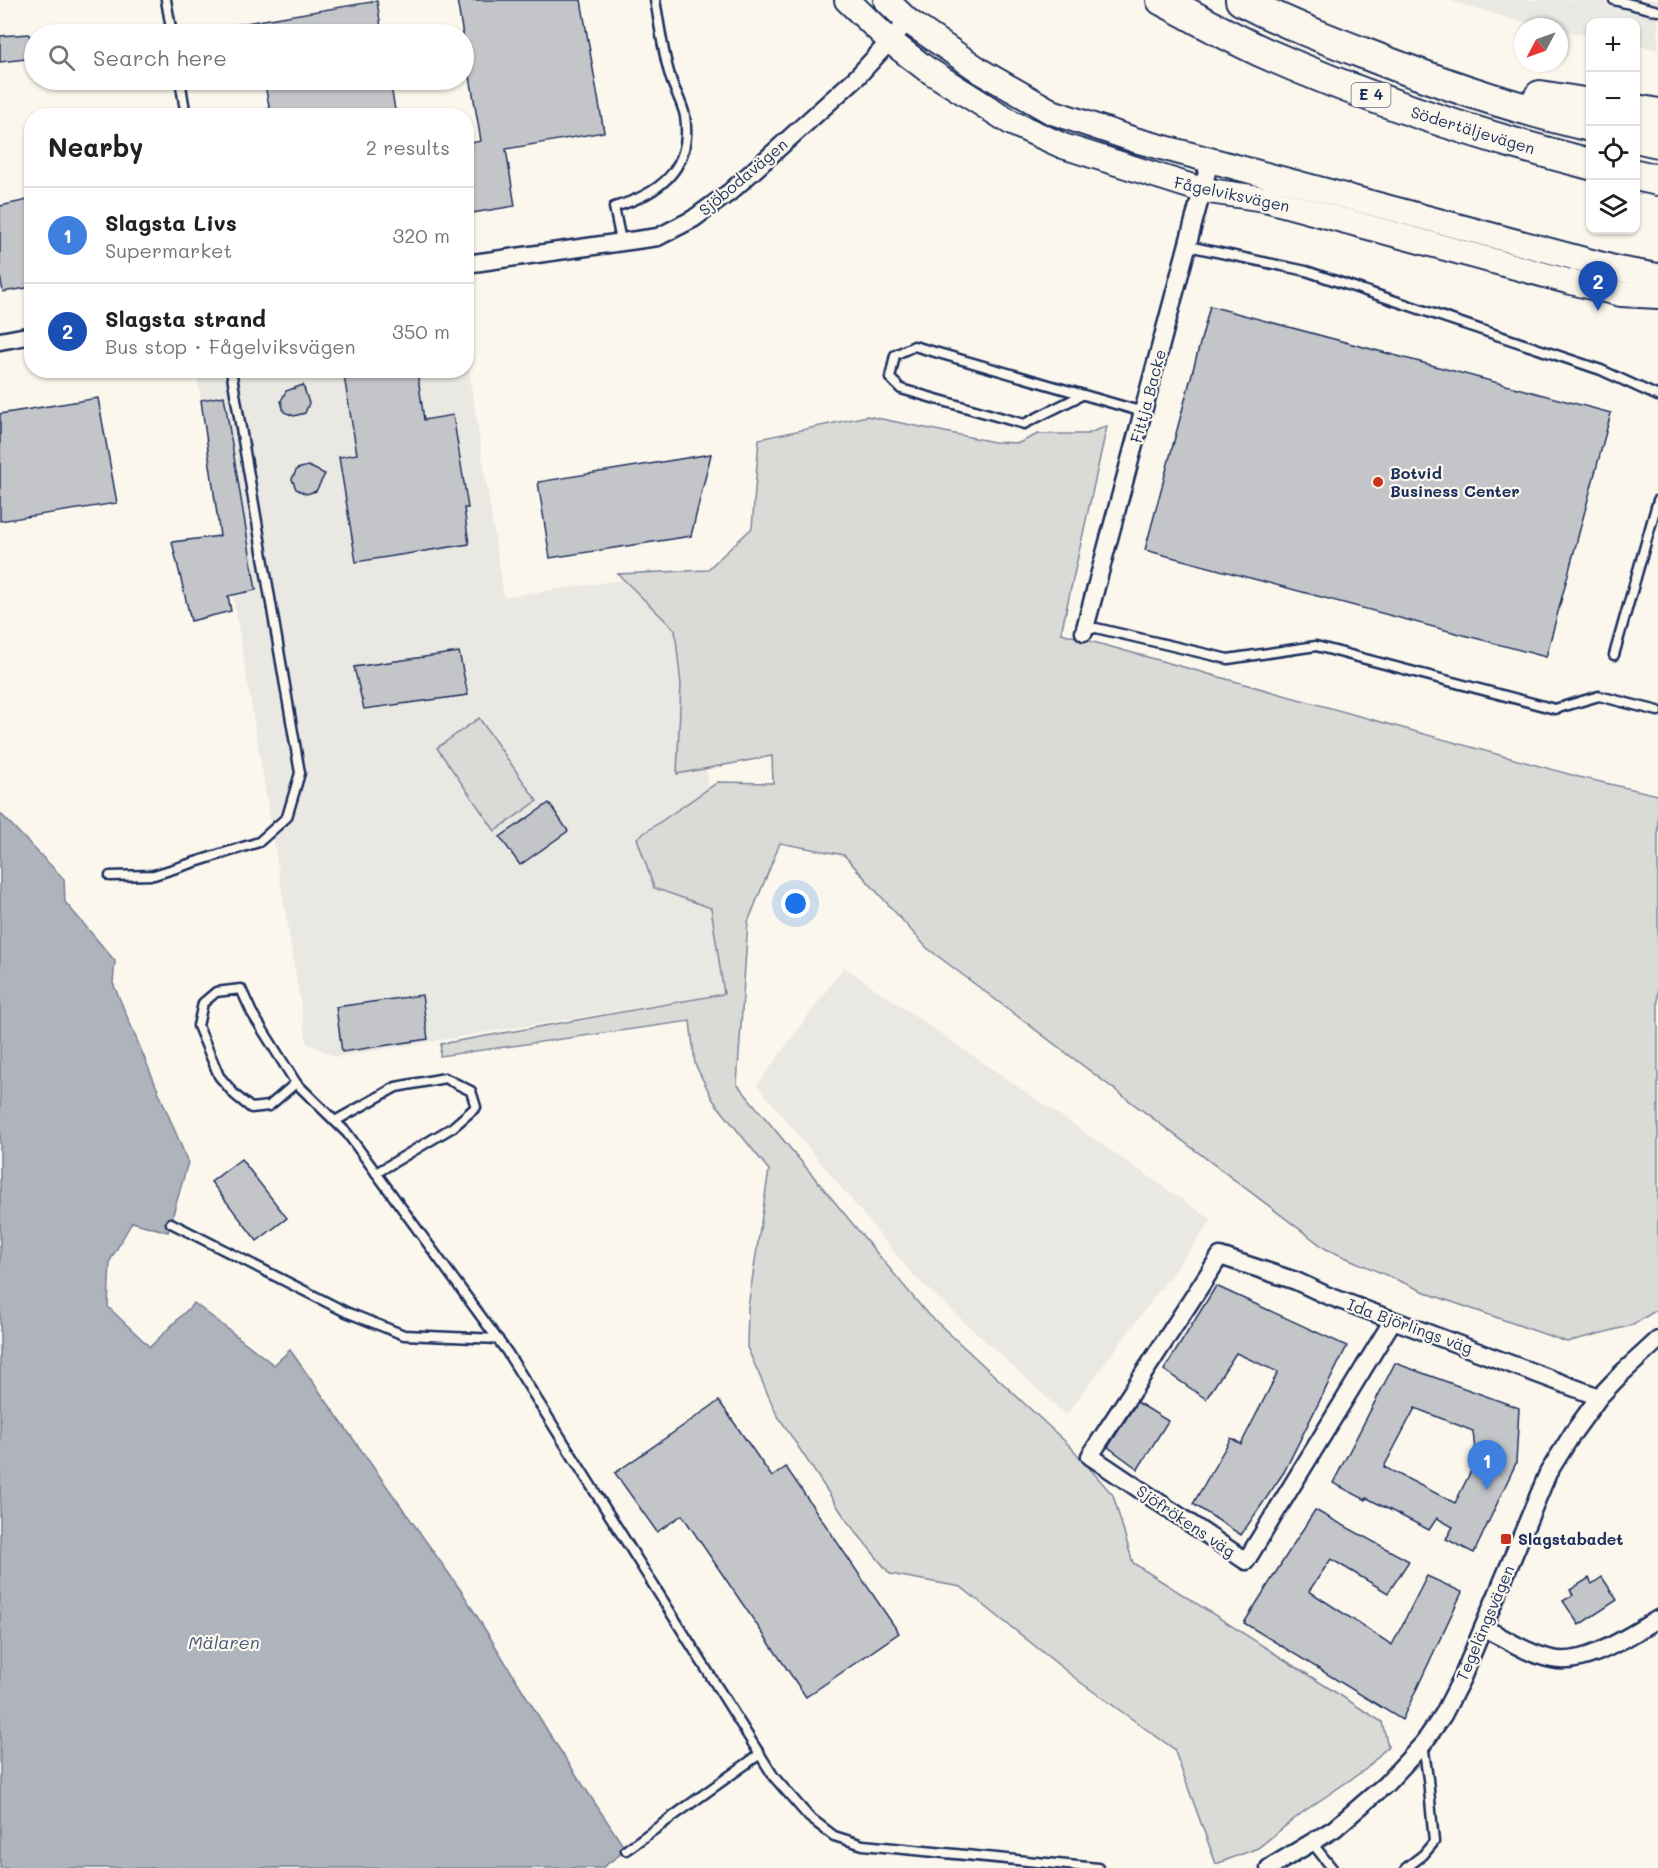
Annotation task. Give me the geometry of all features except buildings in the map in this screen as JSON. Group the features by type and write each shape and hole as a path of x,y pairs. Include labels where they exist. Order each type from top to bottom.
{"highway":[{"name":"Södertäljevägen","path":"1162,0 1266,54 1405,109 1586,163"},
{"name":"E 4","path":"1241,0 1278,20 1420,75 1559,119 1586,125"},
{"path":"1420,75 1586,103"},
{"path":"1640,111 1658,114"},
{"path":"1640,138 1658,142"},
{"path":"1640,176 1658,180"}],"main road":[{"name":"Fågelviksvägen","path":"847,0 890,41 925,68 1012,123 1063,146 1202,190 1265,199 1621,294 1658,296"},
{"name":"Fågelviksvägen","path":"886,0 908,21 982,72 1052,112 1135,140 1210,161 1607,266 1658,276"}],"street":[{"name":"Sjöbodavägen","path":"474,263 658,237 693,219 730,192 857,77 908,21"},
{"name":"Fittja Backe","path":"1084,632 1210,161"},
{"path":"0,341 24,336"},
{"name":"Ida Björlings väg","path":"1220,1256 1296,1281 1326,1295 1599,1397"},
{"name":"Sjöfrökens väg","path":"1220,1256 1090,1456 1246,1561 1393,1320"},
{"name":"Tegelängsvägen","path":"1269,1868 1334,1829 1386,1784 1423,1744 1443,1715 1462,1678 1485,1628 1548,1473 1599,1397 1658,1340"},
{"path":"1485,1628 1534,1653 1554,1660 1576,1660 1613,1644 1658,1619"}],"lane":[{"path":"166,0 170,24"},
{"path":"621,241 614,207 632,201 670,178 679,165 686,136 685,116 672,81 655,0"},
{"path":"1614,0 1658,11"},
{"path":"182,90 185,108"},
{"path":"1188,246 1306,271 1601,370 1658,396"},
{"path":"1082,395 1024,424 901,389 890,378 895,355 914,346 1143,412"},
{"path":"110,876 154,875 259,842 287,817 300,774 232,378"},
{"path":"1614,655 1658,500"},
{"path":"1084,632 1096,628 1228,659 1316,646 1555,709 1599,696 1658,711"},
{"path":"296,1083 269,1106 251,1108 235,1095 219,1076 198,1026 203,1003 216,992 241,989 252,1013 296,1083 347,1133 498,1339 774,1777 809,1817 834,1836 863,1845 1098,1868"},
{"path":"334,1121 396,1087 445,1078 471,1091 476,1107 453,1126 376,1173"},
{"path":"171,1223 346,1312 404,1335 498,1339"},
{"path":"1406,1868 1423,1855 1434,1842 1423,1744"},
{"path":"626,1850 760,1754"},
{"path":"1312,1843 1332,1868"}],"shaded area":[{"path":"1449,0 1658,0 1658,50 1640,46 1640,18 1586,18 1586,35 1568,31 1568,18 1510,19"},
{"path":"197,378 470,378 504,597 691,570 724,994 336,1057 307,1043"},
{"path":"867,416 994,442 1019,443 1038,434 1087,434 1107,426 1061,633 1579,777 1658,795 1658,1309 1633,1325 1567,1342 1432,1295 1326,1249 927,948 844,855 780,843 748,922 737,1084 924,1310 1070,1446 1113,1495 1133,1563 1382,1722 1388,1746 1366,1769 1303,1812 1258,1848 1216,1864 1174,1749 1080,1682 961,1587 890,1574 847,1521 776,1413 747,1347 748,1307 769,1170 713,1100 695,1064 690,1021 440,1056 441,1044 724,994 711,908 654,888 637,838 718,782 773,783 772,756 677,774 681,685 675,630 618,574 707,570 752,528 759,439"},
{"path":"479,718 537,801 495,831 437,748"},
{"path":"844,967 1212,1220 1066,1415 912,1274 757,1085"}],"water":[{"name":"Mälaren","path":"0,813 64,879 65,902 115,961 113,983 188,1162 168,1232 132,1222 110,1261 108,1307 150,1347 194,1303 274,1365 290,1350 462,1592 552,1738 626,1850 602,1868 0,1868"}],"place":[{"name":"Slagsta strand","path":"1598,311"},
{"name":"Botvid Business Center","path":"1378,482"},
{"name":"Slagsta Livs","path":"1487,1490"},
{"name":"Slagstabadet","path":"1506,1539"}]}
